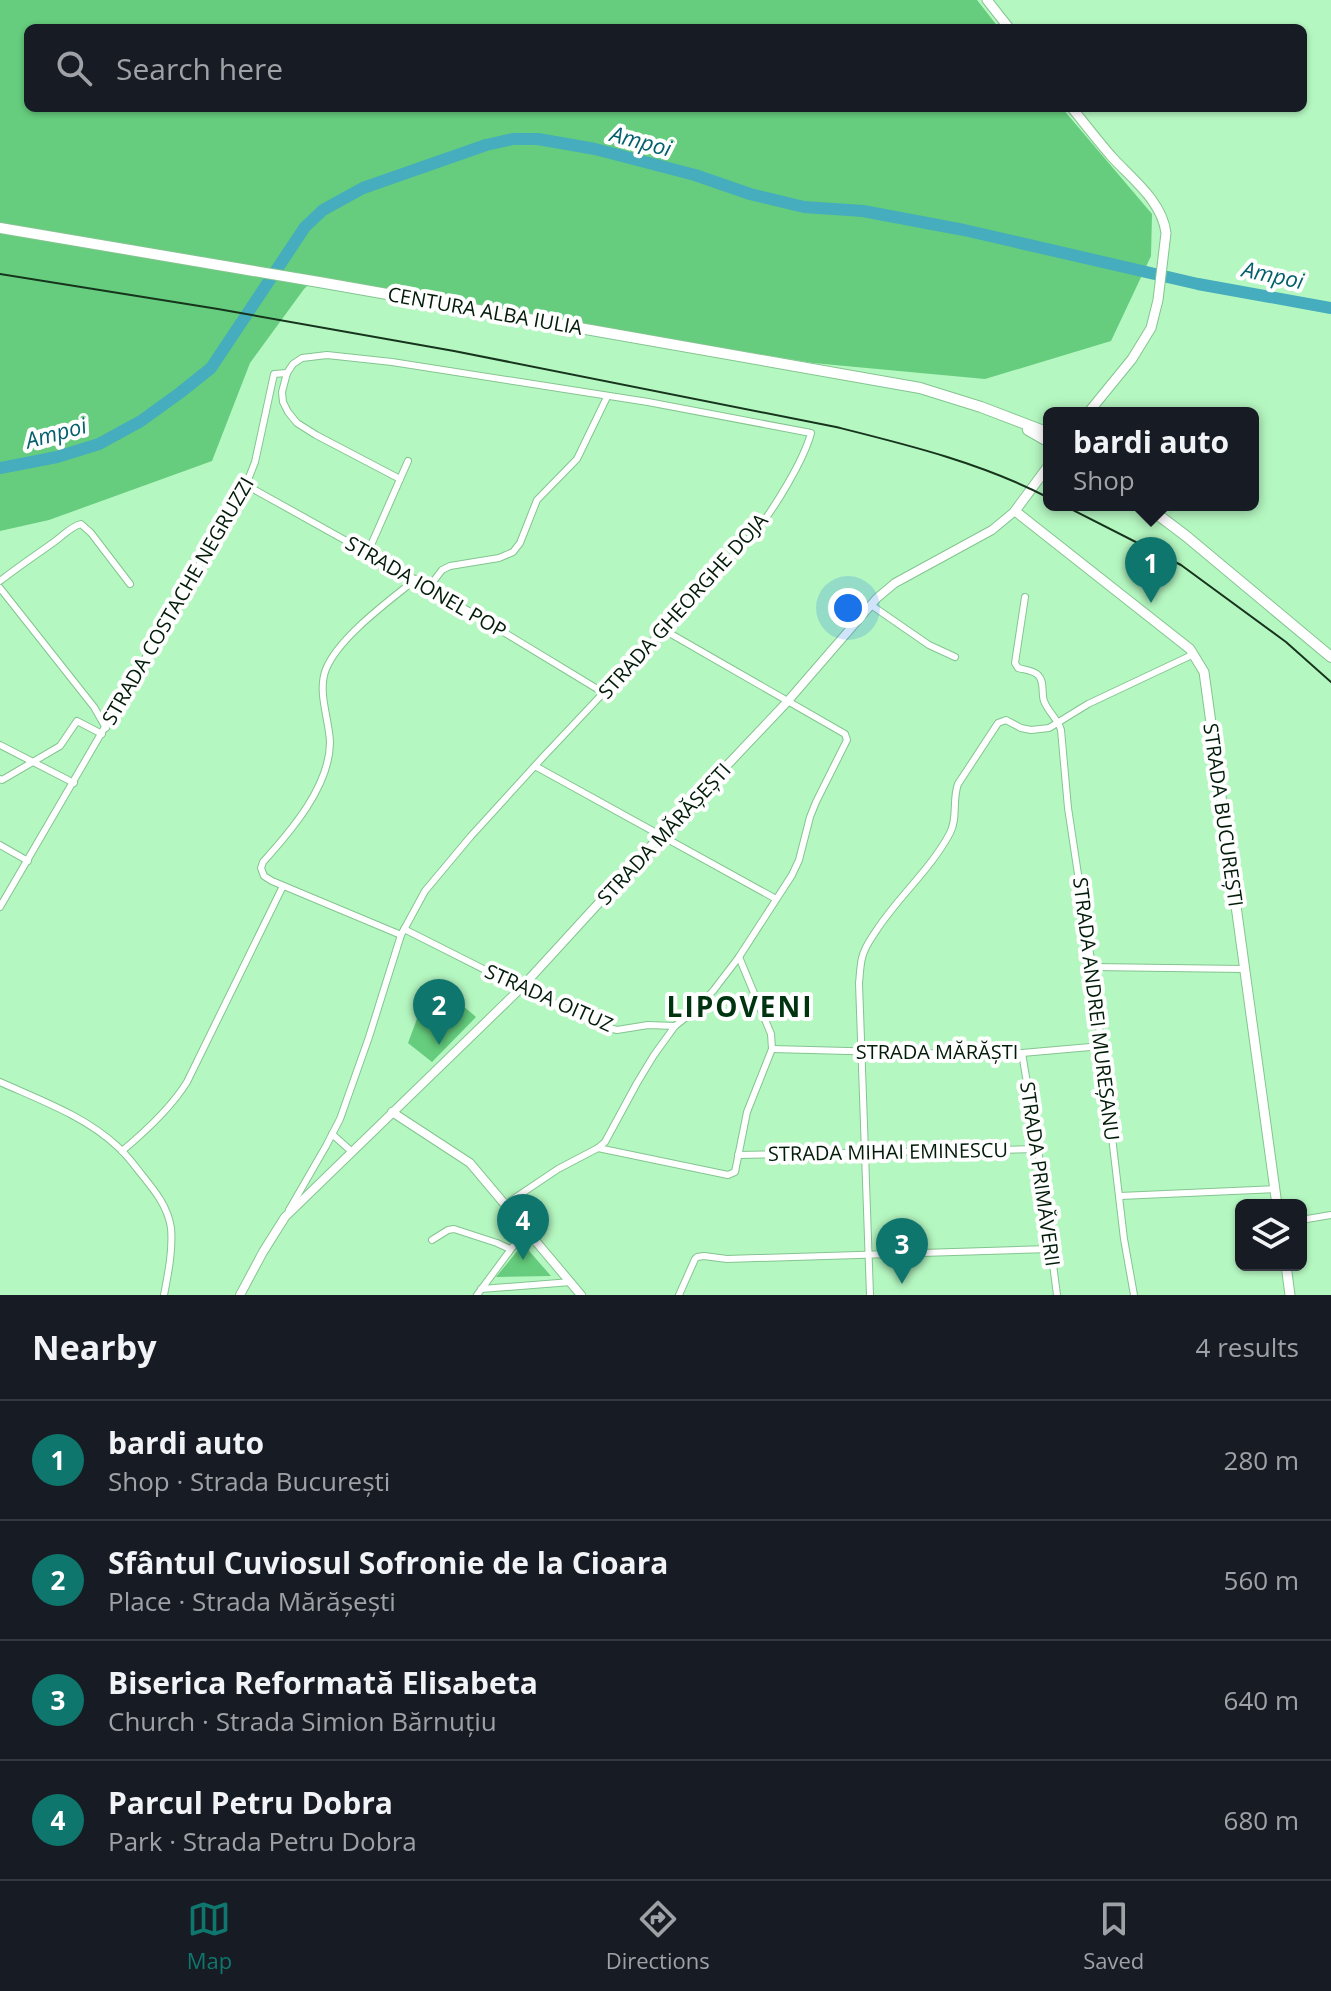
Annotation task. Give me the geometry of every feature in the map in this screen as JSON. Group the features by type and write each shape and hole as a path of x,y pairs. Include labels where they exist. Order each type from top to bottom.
{"main road":[{"path":"987,0 1006,24"},
{"path":"1075,112 1158,207 1165,224 1158,300 1145,340 1093,407"},
{"name":"CENTURA ALBA IULIA","path":"0,228 920,388 1043,431"},
{"name":"CENTURA ALBA IULIA","path":"968,403 1043,439"},
{"name":"STRADA MĂRĂȘEȘTI","path":"1015,511 1043,473"},
{"name":"STRADA BUCUREȘTI","path":"1015,511 1184,643 1204,672 1276,1199"},
{"path":"1155,511 1331,657"},
{"path":"1287,1271 1290,1295"}],"street":[{"name":"STRADA GHEORGHE DOJA","path":"240,1295 332,1134 369,1037 402,932 433,880 765,520 811,433 648,402 392,362 312,355 293,364 287,373"},
{"name":"STRADA COSTACHE NEGRUZZI","path":"0,907 246,485 255,462 274,374 287,373"},
{"path":"287,373 283,402 297,423 400,479"},
{"path":"429,587 442,570 450,566 499,558 513,552 520,543 537,500 577,459 607,397"},
{"path":"368,552 408,461"},
{"name":"STRADA IONEL POP","path":"246,485 416,579 604,693"},
{"name":"STRADA MĂRĂȘEȘTI","path":"285,1217 521,988 787,702 871,605 895,583 992,530 1015,511"},
{"path":"0,581 73,526 81,524 130,584"},
{"path":"122,1151 179,1095 187,1082 283,886 264,876 261,868 295,825 327,764 330,741 323,685 327,667 333,656 371,616 416,579"},
{"path":"0,588 94,707 104,731"},
{"name":"STRADA ANDREI MUREȘANU","path":"1025,597 1015,666 1039,676 1043,700 1059,723 1134,1295"},
{"path":"871,605 929,645 955,657"},
{"path":"506,1204 605,1142 637,1083 675,1026 713,991 776,899 799,860 810,817 847,737 664,630"},
{"path":"870,1295 859,983 865,949 880,924 931,863 950,833 958,784 998,723 1006,720 1031,730 1049,728 1088,704 1194,654"},
{"name":"STRADA COSTACHE NEGRUZZI","path":"1,781 60,746 77,721 104,731"},
{"path":"0,745 74,783"},
{"path":"535,766 776,899"},
{"path":"0,845 28,861"},
{"name":"STRADA OITUZ","path":"283,886 402,932 617,1030 648,1025 675,1026"},
{"path":"598,1148 733,1174 747,1112 772,1049 771,1034 739,957"},
{"path":"1092,967 1244,969"},
{"name":"STRADA MĂRĂȘTI","path":"772,1049 1022,1053 1102,1046"},
{"name":"STRADA PRIMĂVERII","path":"1022,1053 1057,1295"},
{"path":"0,1082 87,1123 122,1151 156,1191 171,1229 164,1295"},
{"path":"392,1112 470,1163 581,1295"},
{"path":"332,1134 351,1151"},
{"name":"STRADA MIHAI EMINESCU","path":"738,1155 1038,1149"},
{"path":"1120,1196 1275,1189"},
{"path":"1307,1219 1331,1215"},
{"path":"432,1240 454,1229 510,1249"},
{"path":"479,1292 526,1229"},
{"path":"679,1295 697,1257 704,1256 727,1259 1051,1249"},
{"path":"479,1292 571,1282"}],"green space":[{"path":"0,0 977,0 996,24 24,24 24,112 1065,112 1152,214 1151,256 1111,341 985,379 813,363 317,276 250,363 212,461 49,520 0,531"},
{"path":"428,989 448,996 449,1001 462,1005 476,1017 432,1062 408,1043"},
{"path":"523,1244 551,1276 496,1277"}],"waterway":[{"name":"Ampoi","path":"0,468 57,457 99,444 141,421 181,392 211,368 305,227 323,210 363,188 486,145 513,139 538,139 595,149 804,207 863,211 964,230 1198,284 1331,308"}],"railway":[{"path":"0,274 454,351 836,427 971,465 1043,495"},
{"path":"1075,511 1181,565 1286,642 1331,682"}],"place":[{"name":"bardi auto","path":"1151,603"},
{"name":"Sfântul Cuviosul Sofronie de la Cioara","path":"439,1045"},
{"name":"Parcul Petru Dobra","path":"523,1260"},
{"name":"Biserica Reformată Elisabeta","path":"902,1284"}],"district":[{"name":"LIPOVENI","path":"740,1007"}]}
